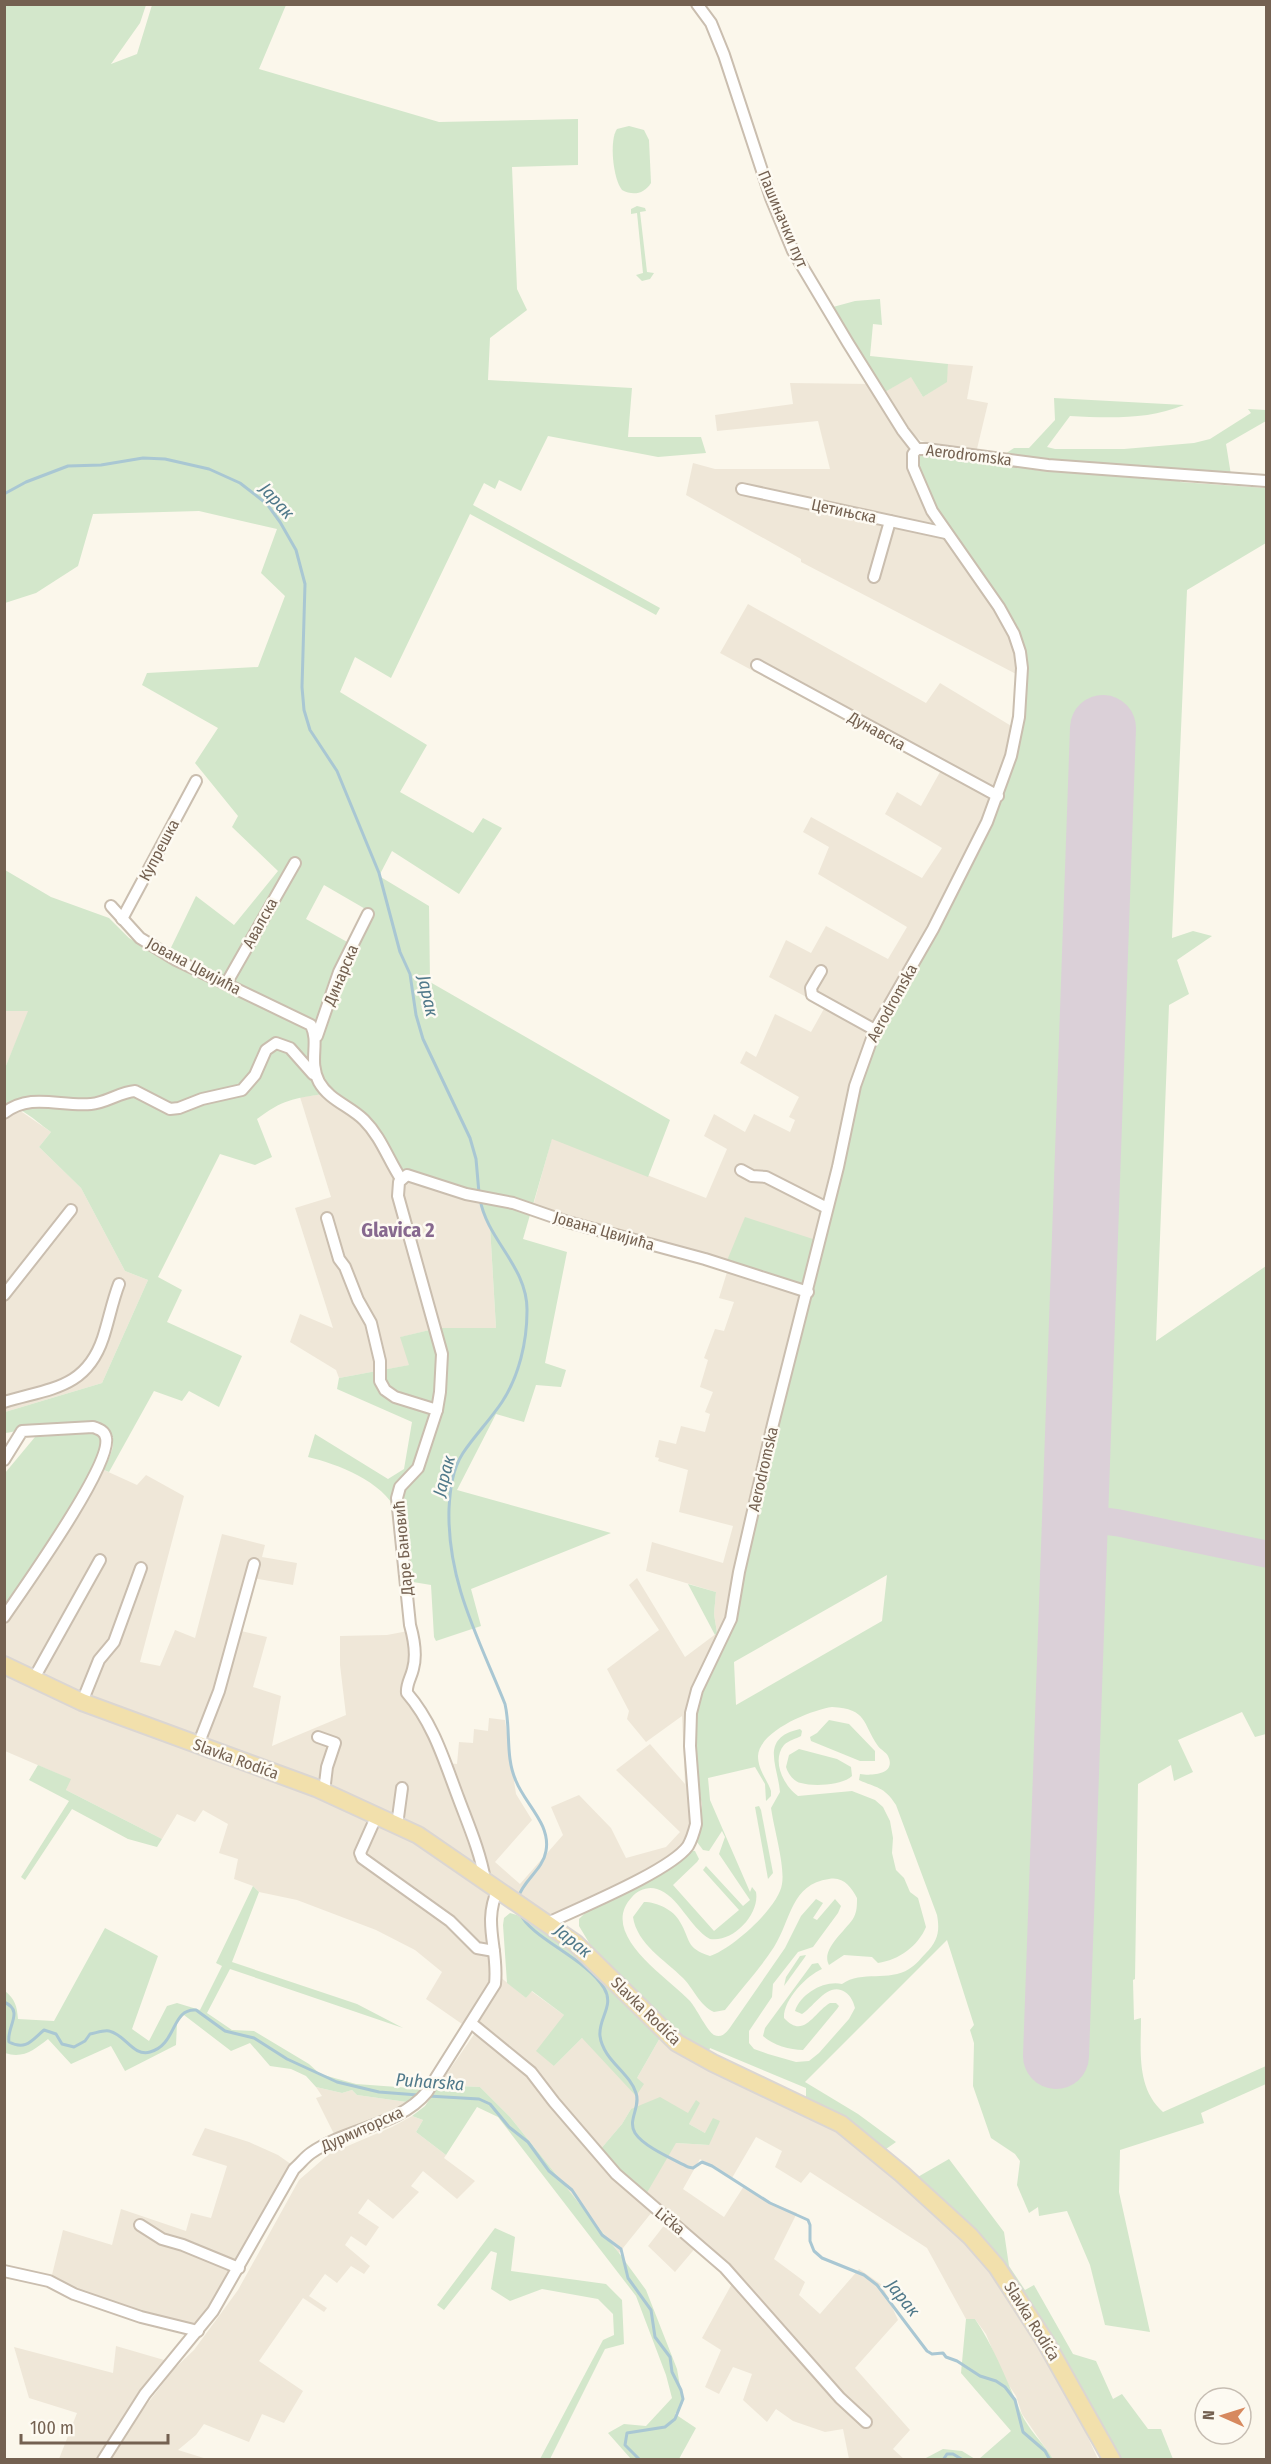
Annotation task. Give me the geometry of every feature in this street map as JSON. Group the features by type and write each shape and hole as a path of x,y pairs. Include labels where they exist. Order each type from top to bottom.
{"main road":[{"name":"Slavka Rodića","path":"4,1665 82,1702 324,1792 418,1835 575,1943 677,2043 704,2059 841,2124 902,2174 970,2236 997,2267 1079,2398 1112,2460"}],"street":[{"name":"Пашиначки пут","path":"697,4 711,23 720,45 771,198 793,251 848,343 917,449"},
{"name":"Aerodromska","path":"548,1923 664,1866 687,1847 693,1836 696,1824 690,1746 691,1713 697,1690 731,1619 739,1572 773,1425 808,1292 855,1086 875,1030 933,929 998,796 1011,756 1019,717 1022,680 1020,652 1014,633 999,607 946,534 920,488 912,457 917,449 1048,465 1266,481"},
{"name":"Цетињска","path":"742,489 946,534"},
{"path":"874,577 890,521"},
{"name":"Дунавска","path":"757,665 998,796"},
{"name":"Купрешка","path":"122,919 196,781"},
{"name":"Авалска","path":"226,984 294,863"},
{"name":"Јована Цвијића","path":"111,906 140,938 176,960 311,1025 316,1036"},
{"name":"Динарска","path":"316,1036 339,972 368,914"},
{"path":"821,971 811,988 812,995 875,1030"},
{"path":"316,1036 313,1064 319,1081"},
{"path":"4,1113 20,1103 44,1101 89,1105 135,1091 163,1106 179,1108 202,1099 242,1090 255,1075 266,1050 276,1043 290,1048 330,1095 362,1118 371,1128 401,1179"},
{"path":"741,1170 752,1176 766,1177 827,1208"},
{"name":"Јована Цвијића","path":"401,1179 411,1175 460,1193 513,1203 568,1222 715,1263 808,1292"},
{"name":"Даре Бановић","path":"401,1179 398,1196 442,1354 440,1392 418,1468 400,1486 397,1498 410,1625 414,1639 414,1662 407,1693 430,1726 439,1746 492,1884"},
{"path":"4,1295 71,1210"},
{"path":"327,1218 339,1259 371,1323 380,1361 380,1381 385,1390 395,1397 436,1410"},
{"path":"4,1402 71,1382 86,1371 96,1356 119,1284"},
{"path":"4,1460 22,1431 93,1427 100,1429 106,1436 106,1444 98,1470 59,1535 4,1617"},
{"path":"33,1680 100,1560"},
{"path":"198,1745 219,1691 235,1625 254,1564"},
{"path":"82,1702 99,1660 114,1641 141,1568"},
{"path":"318,1737 335,1743 327,1767 324,1792"},
{"path":"397,1825 402,1788"},
{"path":"377,1815 360,1853 362,1858 442,1915 477,1948 494,1951"},
{"name":"Дурмиторска","path":"103,2460 145,2394 213,2311 294,2169 311,2153 417,2104 427,2092 495,1984 490,1909 492,1884"},
{"name":"Lička","path":"471,2023 531,2072 615,2174 725,2268 840,2398 866,2422"},
{"path":"140,2225 162,2240 183,2245 239,2268"},
{"path":"4,2271 49,2281 74,2294 141,2318 198,2331"}],"shaded area":[{"path":"948,364 973,366 967,399 988,403 976,453 940,448 920,440 907,429 885,392 911,376 923,397 946,382"},
{"path":"790,383 871,384 911,448 913,478 935,528 959,557 1006,625 1016,652 1018,675 801,562 801,559 686,495 693,463 715,469 830,469 818,421 717,431 715,415 793,404"},
{"path":"748,604 926,703 940,683 1013,727 997,789 816,1240 726,1263 533,1206 552,1138 706,1198 727,1149 704,1136 714,1114 745,1132 754,1114 790,1132 795,1120 789,1117 799,1097 740,1063 746,1051 756,1057 775,1014 811,1032 825,1007 769,977 786,940 811,953 826,926 888,959 907,927 818,874 829,847 803,832 811,817 922,878 942,848 885,814 897,792 921,806 940,772 720,653"},
{"path":"5,1011 29,1011 5,1068"},
{"path":"324,1094 368,1128 393,1176 396,1190 406,1178 478,1200 490,1226 496,1328 438,1328 401,1337 410,1365 339,1378 336,1370 290,1342 300,1314 333,1328 295,1208 331,1197 300,1097"},
{"path":"6,1105 19,1110 51,1132 39,1147 81,1188 125,1271 148,1280 102,1383 5,1412"},
{"path":"728,1269 799,1295 800,1298 737,1559 726,1620 718,1641 692,1821 686,1842 669,1857 557,1916 549,1916 473,1865 91,1699 5,1659 4,1628 104,1470 137,1485 146,1475 184,1496 140,1662 160,1666 175,1630 195,1638 222,1534 265,1545 262,1557 297,1563 293,1585 252,1578 237,1630 267,1637 253,1687 281,1696 272,1746 346,1715 340,1665 340,1636 387,1635 408,1631 416,1625 420,1638 420,1660 411,1692 448,1763 457,1764 459,1742 473,1743 474,1729 488,1731 489,1718 505,1720 516,1794 532,1820 495,1862 520,1884 563,1835 551,1807 579,1795 611,1828 626,1858 666,1847 680,1832 616,1770 650,1744 685,1784 682,1716 646,1742 627,1719 629,1711 607,1669 659,1630 629,1585 637,1578 685,1657 717,1633 714,1614 716,1592 646,1571 652,1542 723,1563 733,1526 679,1512 688,1470 658,1461 659,1458 655,1457 659,1440 676,1444 681,1426 705,1432 710,1414 705,1412 713,1392 700,1387 708,1360 704,1358 715,1329 724,1331 734,1302 719,1298"},
{"path":"4,1675 79,1710 336,1803 433,1853 479,1881 492,1900 499,1976 526,1998 531,1991 564,2015 554,2066 582,2038 637,2078 661,2036 716,2074 780,2101 843,2134 970,2248 1004,2285 1067,2393 1098,2459 1053,2459 1022,2414 1016,2396 1004,2378 986,2334 975,2319 966,2319 927,2248 810,2172 801,2183 775,2167 782,2151 756,2137 732,2178 700,2159 683,2189 724,2217 744,2186 769,2202 797,2213 774,2259 805,2282 799,2295 820,2314 859,2269 882,2285 898,2320 855,2368 910,2430 893,2449 904,2459 849,2459 843,2429 825,2432 793,2421 776,2409 767,2422 743,2400 752,2374 733,2367 719,2394 705,2387 721,2350 702,2338 734,2280 697,2246 675,2272 648,2246 666,2223 652,2212 619,2253 510,2117 480,2087 439,2085 475,2033 426,1999 442,1972 415,1950 376,1930 297,1900 259,1892 253,1886 234,1879 238,1859 219,1853 228,1824 203,1810 195,1822 177,1814 162,1839 66,1790 70,1779 5,1751","holes":["699,2103 689,2124 705,2133 709,2145 676,2143 599,2151 622,2124 631,2109 688,2114"]},
{"path":"316,2087 342,2093 352,2090 357,2095 414,2103 337,2140 316,2098 322,2096"},
{"path":"412,2116 423,2120 416,2132 446,2155 444,2158 475,2181 457,2199 423,2171 411,2186 419,2192 393,2219 368,2199 358,2213 379,2227 366,2246 351,2236 345,2245 370,2266 364,2274 351,2266 337,2283 325,2274 309,2296 327,2308 324,2312 303,2298 259,2361 303,2391 284,2423 262,2414 249,2442 204,2424 196,2435 178,2450 207,2459 108,2460 144,2408 174,2369 194,2350 238,2290 299,2180 329,2154"},
{"path":"205,2128 249,2142 278,2155 295,2167 198,2328 142,2315 51,2279 63,2230 112,2245 121,2209 186,2231 191,2213 211,2218 227,2166 192,2155"},
{"path":"116,2346 171,2362 99,2459 59,2459 77,2413 29,2398 14,2347 113,2373"}],"green space":[{"path":"5,5 146,5 140,23 111,64 137,54 152,5 286,5 259,69 439,122 578,119 578,165 512,167 517,289 527,310 490,338 488,380 632,388 628,437 701,437 706,453 658,457 548,436 521,491 499,480 495,489 484,483 473,505 660,608 656,615 470,514 391,678 355,657 340,692 427,745 400,792 473,833 483,818 502,828 459,894 392,851 379,876 429,906 430,982 670,1120 648,1177 552,1139 523,1239 567,1252 545,1363 566,1370 561,1387 536,1385 524,1422 496,1414 457,1490 611,1533 471,1589 481,1626 436,1641 431,1585 407,1581 402,1528 397,1512 390,1501 370,1483 345,1469 308,1457 315,1434 388,1479 404,1469 412,1422 337,1389 339,1378 409,1365 400,1337 438,1328 496,1328 490,1226 475,1191 419,1175 393,1163 366,1118 322,1083 317,1067 323,1024 344,973 374,914 324,885 306,919 349,943 322,1005 312,1040 311,1068 324,1094 289,1101 257,1119 272,1157 255,1165 220,1154 158,1277 182,1290 167,1322 242,1356 219,1407 189,1391 182,1401 154,1391 109,1472 104,1470 112,1450 112,1434 108,1428 101,1425 85,1422 38,1425 5,1433 5,1412 102,1383 148,1280 125,1271 81,1188 39,1147 51,1132 23,1111 5,1106 5,1068 28,1011 5,1011 5,870 51,897 109,918 129,938 165,960 196,896 234,925 278,871 232,827 238,816 195,763 218,728 142,685 147,673 258,667 285,596 261,573 277,529 199,511 93,514 78,566 36,593 5,603"},
{"path":"629,126 644,130 649,140 651,183 642,192 622,190 616,177 613,160 615,134 617,129"},
{"path":"637,206 645,208 646,211 640,212 647,272 654,273 650,279 642,281 636,275 643,273 637,213 631,214 631,209"},
{"path":"880,299 882,325 873,324 870,356 948,364 947,382 923,397 911,377 885,392 833,307 855,301"},
{"path":"1054,398 1184,405 1142,416 1070,416 1047,447 1055,449 1124,449 1194,443 1210,439 1251,413 1248,409 1266,410 1266,421 1226,444 1231,475 1002,456 1014,448 1029,448 1055,420"},
{"path":"936,454 1042,471 1180,479 1180,482 1266,488 1266,543 1187,590 1172,938 1193,931 1212,936 1177,960 1189,994 1169,1005 1156,1341 1266,1266 1266,1734 1255,1737 1242,1712 1178,1740 1193,1772 1174,1781 1171,1765 1138,1784 1135,1979 1133,1980 1134,2020 1141,2018 1141,2056 1144,2080 1148,2092 1163,2112 1266,2066 1266,2084 1201,2113 1204,2123 1120,2150 1119,2192 1150,2332 1105,2325 1090,2265 1067,2211 1039,2216 1038,2207 1029,2213 1017,2185 1020,2161 1015,2154 991,2138 973,2086 974,2043 970,2030 974,2025 947,1940 805,2082 858,2114 896,2142 886,2149 846,2119 806,2098 806,2088 681,2038 594,1951 579,1926 579,1919 587,1911 673,1867 689,1850 695,1851 699,1859 673,1885 714,1931 739,1910 703,1870 706,1866 743,1906 750,1900 719,1854 725,1837 722,1831 709,1851 703,1850 697,1842 702,1805 694,1761 695,1714 700,1693 747,1557 860,1083 873,1043 971,865 1024,705 1027,675 1025,656 1010,614 937,512 919,474 917,455","holes":["887,1575 882,1621 736,1705 734,1662","832,1707 844,1708 858,1714 878,1746 888,1756 890,1762 886,1771 870,1775 860,1774 859,1780 884,1791 896,1805 937,1915 938,1931 936,1940 930,1949 914,1966 901,1973 858,1978 842,1984 828,1984 808,1993 795,2011 802,2014 827,1992 833,1990 849,1995 855,2008 849,2019 819,2053 809,2061 796,2062 754,2049 749,2043 749,2031 772,1997 773,1984 798,1952 813,1947 838,1913 841,1906 835,1899 817,1920 813,1918 823,1903 816,1899 801,1916 785,1948 729,2029 721,2036 714,2035 690,2001 653,1968 629,1940 623,1926 624,1911 637,1892 654,1888 671,1898 696,1927 710,1939 719,1939 736,1932 754,1909 756,1892 752,1887 750,1892 710,1800 708,1778 755,1767 765,1784 766,1801 771,1796 771,1791 759,1766 758,1756 767,1738 776,1730 800,1717"]},
{"path":"745,1217 816,1240 803,1286 726,1263"},
{"path":"98,1433 106,1445 75,1504 5,1614 5,1473 35,1437"},
{"path":"688,1584 716,1592 714,1614 717,1633 715,1635"},
{"path":"829,1720 849,1724 875,1751 875,1761 860,1761 811,1741 810,1737"},
{"path":"800,1729 801,1736 786,1743 780,1751 779,1766 784,1780 798,1796 852,1791 875,1800 883,1807 890,1821 893,1838 892,1853 896,1870 904,1878 910,1892 918,1898 926,1927 913,1946 893,1959 878,1963 872,1957 844,1955 829,1965 828,1953 854,1917 857,1898 849,1886 838,1879 816,1882 799,1896 780,1937 757,1971 725,2010 714,2012 705,2006 683,1978 646,1943 633,1917 644,1902 665,1908 677,1918 692,1946 710,1956 742,1936 764,1915 779,1893 783,1877 771,1808 780,1792 774,1754 775,1746 779,1739 787,1733"},
{"path":"799,1749 837,1759 851,1767 852,1776 828,1784 813,1785 796,1781 786,1767 789,1755"},
{"path":"38,1765 71,1779 66,1790 162,1839 157,1847 128,1839 72,1809 25,1880 21,1877 69,1801 29,1780"},
{"path":"759,1806 773,1873 768,1879 755,1807"},
{"path":"253,1886 259,1892 232,1962 357,2004 403,2028 230,1969 207,2013 232,2030 254,2031 309,2064 320,2074 356,2084 425,2089 414,2103 357,2095 352,2090 342,2093 316,2087 306,2076 291,2069 270,2066 250,2043 231,2051 184,2015 177,2023 176,2045 125,2071 111,2046 71,2064 48,2039 23,2054 5,2053 5,1991 15,2003 18,2019 54,2021 105,1928 158,1956 132,2029 149,2041 167,2006 177,2003 200,2010 222,1966 216,1963"},
{"path":"510,1913 517,1915 571,1950 661,2036 637,2078 644,2084 636,2096 582,2038 554,2066 536,2051 564,2015 532,1991 526,1998 507,1983 503,1925 504,1918"},
{"path":"806,1955 784,1986 786,1977 800,1956"},
{"path":"818,1963 822,1969 809,1977 791,1996 784,2018 791,2024 803,2025 830,2003 836,2003 839,2006 837,2009 803,2050 782,2046 767,2039 763,2036 765,2028 812,1964"},
{"path":"439,2085 480,2087 510,2117 646,2290 677,2369 683,2403 675,2414 696,2428 679,2459 631,2459 608,2433 624,2424 646,2426 672,2398 666,2375 636,2296 498,2117 477,2107 446,2155 416,2132 423,2120 412,2116 425,2106"},
{"path":"660,2097 688,2113 696,2100 700,2103 689,2124 705,2133 713,2118 720,2121 709,2145 676,2143 645,2196 599,2151 622,2124 631,2109"},
{"path":"949,2159 1004,2232 1009,2266 1025,2290 1034,2285 1073,2354 1096,2361 1113,2399 1122,2394 1148,2429 1161,2429 1173,2459 1118,2459 1024,2293 1001,2262 916,2178"},
{"path":"495,2228 515,2237 511,2271 606,2284 622,2300 624,2344 605,2349 550,2459 540,2459 603,2340 614,2335 613,2314 598,2299 542,2289 510,2301 491,2289 497,2253 491,2251 444,2310 437,2305"},
{"path":"966,2319 975,2319 982,2329 1024,2419 1053,2459 979,2459 1011,2431 961,2373"},
{"path":"943,2449 962,2451 975,2459 924,2459"}],"waterway":[{"name":"Јарак","path":"4,494 26,482 68,466 101,465 143,458 165,459 209,469 240,483 267,504 280,522 296,550 305,584 302,687 304,710 310,730 337,771 379,873 400,952 410,974 416,1015 423,1039 470,1138 476,1159 479,1193"},
{"name":"Јарак","path":"480,1199 490,1228 521,1281 526,1295 527,1323 521,1358 508,1392 472,1440 456,1466 450,1495 450,1536 453,1561 466,1610 505,1704 510,1762 513,1772 520,1790 541,1823 547,1841 541,1864 518,1898"},
{"name":"Јарак","path":"520,1913 535,1931 585,1967 604,1988 608,2001 600,2030 602,2045 636,2093 637,2103 632,2123 639,2138 659,2152 688,2167 693,2168 702,2162 712,2166 770,2203 808,2220 810,2241 814,2251 822,2258 864,2275 877,2285 927,2351 932,2354 943,2353 946,2357 957,2361 980,2376 996,2381 1005,2387 1015,2400 1023,2432 1045,2451 1050,2460"},
{"name":"Puharska","path":"4,2002 13,2010 9,2042 15,2044 24,2045 44,2030 56,2034 62,2044 74,2047 85,2041 90,2034 107,2031 120,2036 139,2051 150,2052 165,2042 182,2015 196,2010 225,2031 254,2038 287,2059 337,2082 379,2092 418,2095"},
{"name":"Puharska","path":"428,2096 479,2099 490,2104 509,2127 528,2142 549,2171 572,2190 602,2235 621,2249 628,2278 651,2310 655,2337 670,2357 672,2372 683,2399 675,2419 665,2427 627,2433 625,2445 640,2460"},
{"name":"Puharska","path":"943,2460 947,2454 953,2454 963,2460"}],"taxiway":[{"path":"1075,1517 1119,1523 1266,1554"}],"runway":[{"path":"1056,2056 1103,728"}],"district":[{"name":"Glavica 2","path":"398,1230"}]}
